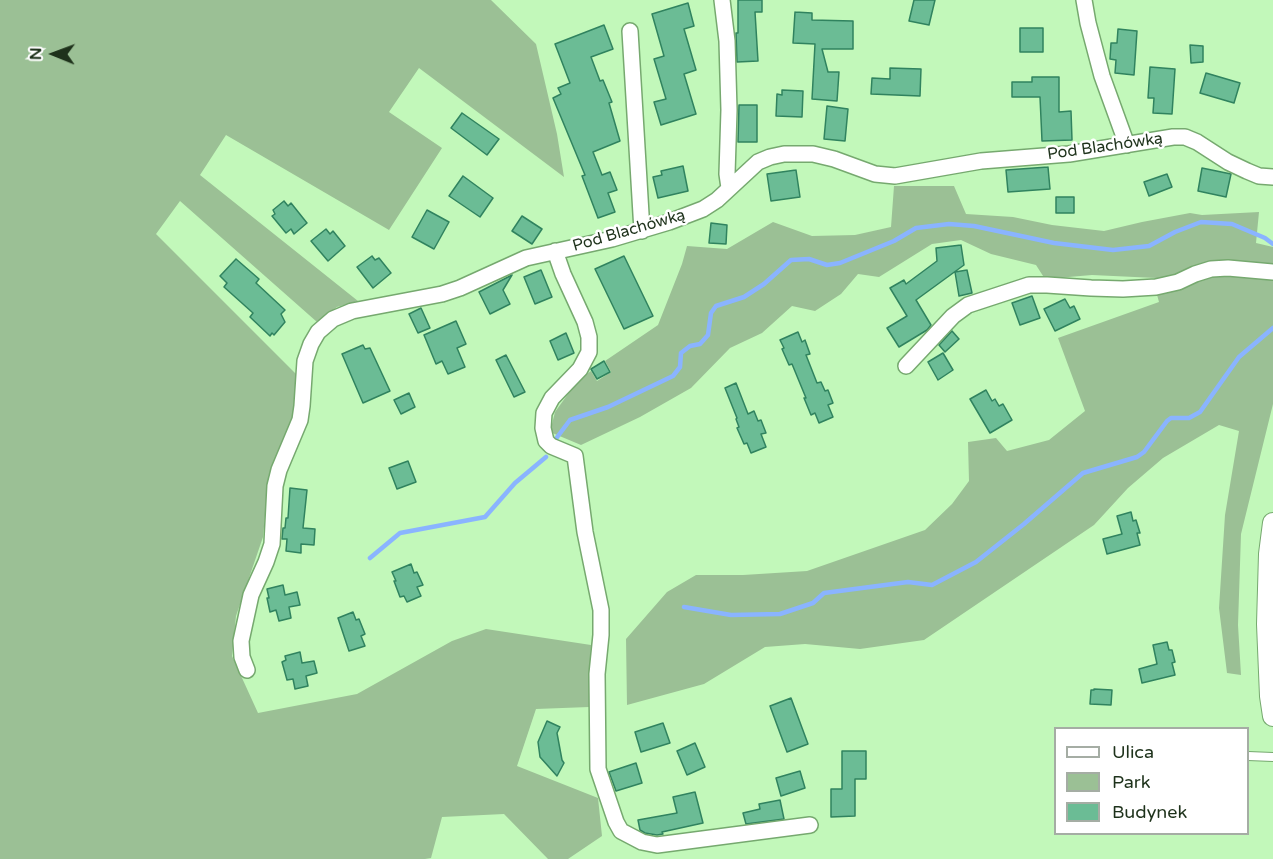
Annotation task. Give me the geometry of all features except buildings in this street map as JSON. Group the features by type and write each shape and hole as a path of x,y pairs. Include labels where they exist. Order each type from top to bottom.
{"street":[{"path":"722,0 727,41 729,110 727,174 729,188"},
{"path":"1084,0 1102,76 1127,145"},
{"path":"630,31 642,231"},
{"name":"Pod Blachówką","path":"247,670 242,657 245,624 251,595 267,562 272,544 275,486 279,470 300,420 305,361 318,332 343,314 442,294 526,258 642,231 669,222 703,209 717,200 758,162 770,156 813,154 875,174 895,176 981,161 1069,154 1185,137 1247,171 1259,176 1273,177"},
{"path":"555,251 585,322 589,337 589,352 580,369 552,398 544,413 543,428 546,441 551,446 575,456 585,532 601,610 597,674 598,769 616,822 621,831 631,837 657,845 810,825"},
{"path":"906,366 953,316 968,305 1029,285 1102,288 1156,287 1178,282 1211,269 1228,268 1273,272"},
{"path":"1273,523 1266,624 1273,716"}],"lane":[{"path":"1249,756 1273,757"}],"green space":[{"path":"0,0 491,0 536,44 557,134 564,177 419,68 389,112 442,148 389,230 226,135 200,175 358,301 337,307 317,322 180,201 156,234 296,374 294,413 269,474 263,537 236,616 232,656 258,713 357,694 452,641 486,629 591,645 589,707 536,709 517,766 598,798 602,836 568,859 548,859 504,814 442,817 431,858 425,859 0,859"},
{"path":"894,186 954,186 966,214 1013,217 1052,225 1104,231 1190,213 1202,215 1259,212 1256,243 1273,247 1273,404 1241,534 1238,625 1241,675 1227,673 1219,608 1225,515 1239,431 1219,425 1163,458 1128,488 1094,525 924,640 860,649 805,644 765,647 704,684 627,705 626,639 667,592 696,575 807,571 925,530 952,504 969,481 968,442 996,438 1007,451 1049,440 1085,411 1058,338 1159,302 1156,278 1092,275 1045,279 1036,265 991,254 961,240 932,244 879,277 858,274 841,294 815,311 792,306 762,333 730,348 691,388 640,417 581,445 550,432 555,412 578,380 591,371 597,381 611,372 605,361 658,325 687,246 727,249 773,222 812,236 855,235 891,227"}],"waterway":[{"path":"555,440 570,420 608,407 673,376 680,367 681,353 690,346 700,344 708,335 711,313 716,306 744,297 764,284 791,260 809,259 827,265 840,263 894,241 916,228 949,224 974,226 1054,243 1113,250 1149,246 1175,232 1201,222 1232,224 1265,238 1273,244"},
{"path":"684,607 731,615 780,614 813,603 824,593 908,582 932,585 976,562 1083,473 1137,457 1144,452 1171,418 1189,418 1200,412 1239,357 1273,328"},
{"path":"370,558 400,533 485,517 515,483 546,457"}]}
